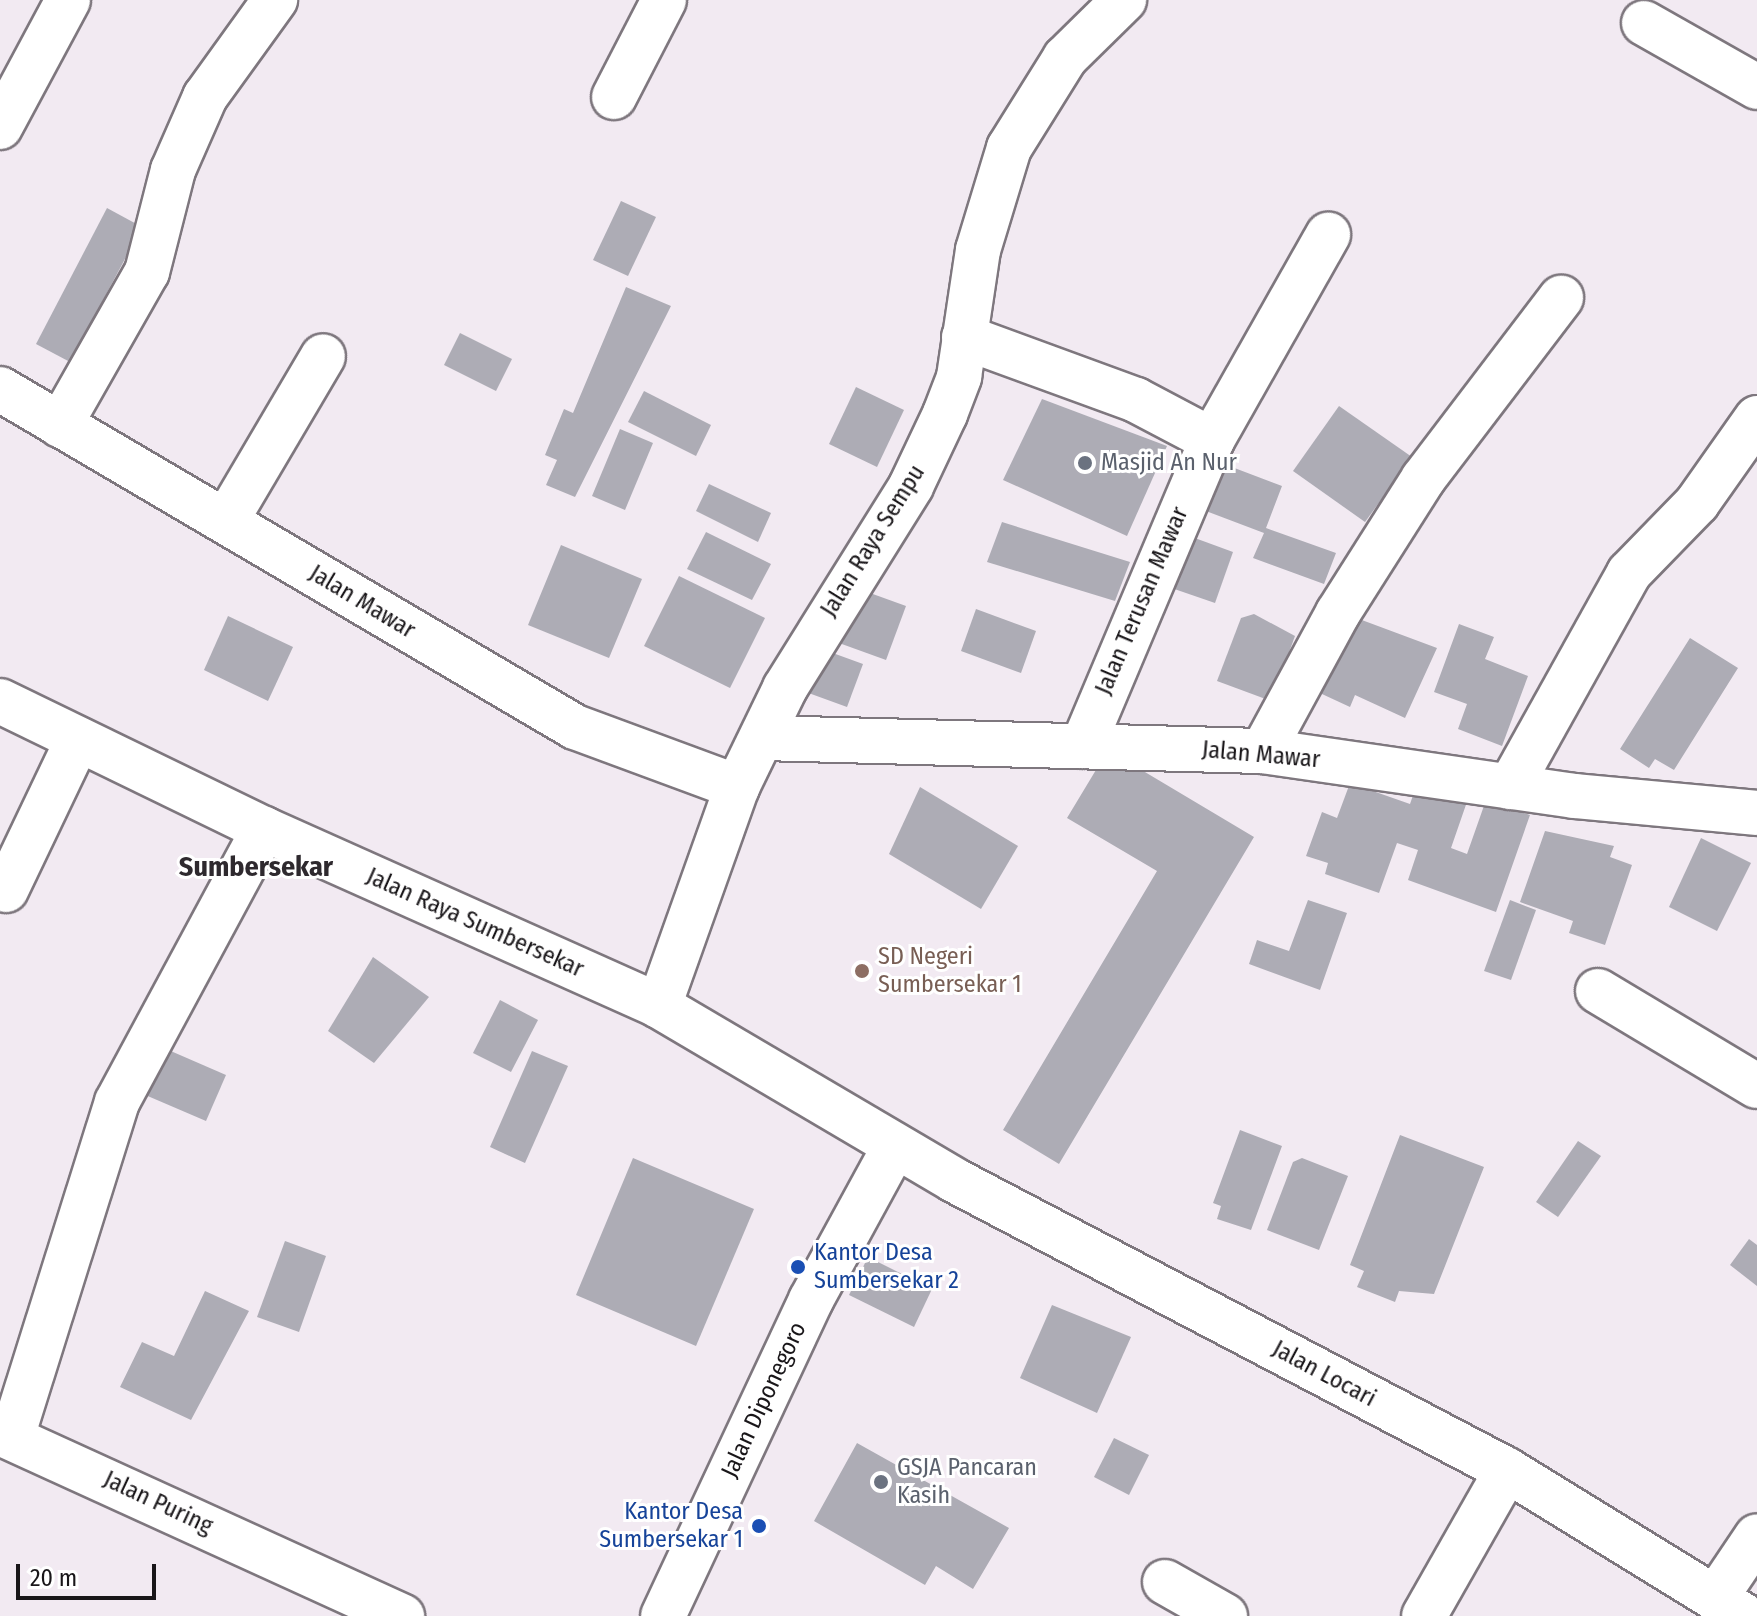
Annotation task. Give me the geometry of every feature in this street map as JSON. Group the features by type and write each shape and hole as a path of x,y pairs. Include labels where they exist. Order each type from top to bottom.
{"street":[{"path":"0,127 68,0"},
{"path":"60,425 147,272 173,170 205,97 275,0"},
{"path":"614,97 664,0"},
{"name":"Jalan Raya Sempu","path":"659,1006 737,787 828,612 911,486 959,377 978,250 1009,148 1065,58 1124,0"},
{"path":"1644,23 1757,87"},
{"name":"Jalan Terusan Mawar","path":"1083,746 1212,440 1328,235"},
{"path":"1263,751 1338,613 1423,479 1561,298"},
{"path":"964,337 1136,400 1212,440"},
{"path":"226,521 323,356"},
{"name":"Jalan Mawar","path":"0,389 575,727 737,787"},
{"path":"1510,787 1629,573 1697,503 1757,418"},
{"name":"Jalan Raya Sumbersekar","path":"0,701 264,829 659,1006 895,1146"},
{"name":"Jalan Mawar","path":"762,738 1263,751 1510,787 1757,813"},
{"path":"6,890 78,739"},
{"path":"6,1435 117,1102 264,829"},
{"path":"1598,991 1757,1086"},
{"name":"Jalan Locari","path":"895,1146 1507,1470 1730,1607"},
{"name":"Jalan Diponegoro","path":"663,1616 811,1300 895,1146"},
{"name":"Jalan Puring","path":"6,1435 338,1602 402,1616"},
{"path":"1424,1616 1507,1470"},
{"path":"1730,1607 1757,1536"},
{"path":"1165,1582 1225,1616"}],"building":[{"path":"621,201 656,217 628,276 593,260"},
{"path":"107,208 142,227 70,362 36,344"},
{"path":"626,287 671,306 575,497 546,485 557,460 545,455 564,409 573,413"},
{"path":"460,333 512,359 496,391 444,365"},
{"path":"856,387 904,410 877,467 829,444"},
{"path":"644,391 711,425 696,456 628,422"},
{"name":"Masjid An Nur","path":"1042,399 1167,446 1127,536 1003,480"},
{"path":"1339,406 1412,457 1365,522 1293,471"},
{"path":"620,429 653,443 625,510 592,496"},
{"path":"1216,461 1282,486 1266,528 1336,553 1324,584 1253,558 1264,533 1198,508"},
{"path":"709,484 771,513 758,542 696,511"},
{"path":"1002,522 1130,562 1115,601 987,562"},
{"path":"1173,530 1233,552 1215,603 1154,582"},
{"path":"706,532 771,564 752,600 687,569"},
{"path":"561,545 642,579 609,658 528,625"},
{"path":"679,576 765,618 730,688 644,646"},
{"path":"859,589 906,606 886,660 839,643"},
{"path":"976,609 1036,631 1021,673 961,651"},
{"path":"1343,613 1437,648 1405,718 1355,695 1350,707 1309,688"},
{"path":"1254,614 1295,636 1271,701 1217,681 1241,618"},
{"path":"228,616 293,647 268,701 204,670"},
{"path":"1459,624 1494,637 1485,659 1528,676 1502,746 1458,729 1467,704 1434,692"},
{"path":"1690,638 1738,668 1674,770 1655,759 1649,768 1620,749"},
{"path":"819,648 863,664 847,707 803,691"},
{"path":"1108,750 1254,837 1059,1164 1003,1130 1157,871 1067,818"},
{"path":"1419,778 1469,796 1451,848 1467,854 1486,800 1530,815 1496,912 1408,880 1418,850 1397,843 1379,893 1325,874 1328,863 1306,856 1322,812 1337,818 1350,783 1410,804"},
{"path":"920,787 1018,846 981,909 889,854"},
{"path":"1545,831 1614,846 1610,857 1632,865 1605,945 1569,933 1573,921 1520,902"},
{"path":"1701,838 1751,863 1717,931 1669,907"},
{"path":"1308,900 1347,913 1320,990 1249,964 1257,940 1289,951"},
{"path":"1510,900 1536,910 1511,980 1484,971"},
{"path":"373,957 429,997 374,1063 328,1031"},
{"path":"500,1000 538,1020 511,1072 473,1053"},
{"path":"150,1042 226,1075 206,1121 129,1088"},
{"path":"532,1051 568,1066 525,1163 490,1147"},
{"path":"1240,1130 1282,1146 1251,1230 1217,1219 1221,1206 1213,1203"},
{"path":"1400,1135 1484,1167 1434,1294 1399,1291 1395,1302 1357,1287 1364,1271 1350,1265"},
{"path":"1578,1141 1601,1156 1558,1217 1536,1202"},
{"path":"633,1158 754,1209 696,1346 576,1295"},
{"path":"1302,1158 1348,1176 1319,1250 1267,1230 1293,1162"},
{"path":"1749,1239 1757,1245 1757,1286 1730,1265"},
{"path":"285,1241 326,1256 299,1332 257,1317"},
{"path":"868,1257 932,1289 914,1327 849,1295"},
{"path":"205,1291 249,1311 191,1420 120,1387 142,1342 174,1356"},
{"path":"1052,1305 1131,1337 1097,1413 1020,1378"},
{"path":"1114,1438 1149,1455 1129,1495 1094,1477"},
{"name":"GSJA Pancaran Kasih","path":"857,1443 1009,1528 973,1589 936,1566 925,1585 814,1521"}],"place":[{"name":"Masjid An Nur","path":"1085,463"},
{"name":"SD Negeri Sumbersekar 1","path":"862,971"},
{"name":"Kantor Desa Sumbersekar 2","path":"798,1267"},
{"name":"GSJA Pancaran Kasih","path":"881,1482"},
{"name":"Kantor Desa Sumbersekar 1","path":"759,1526"}],"district":[{"name":"Sumbersekar","path":"256,867"}]}
